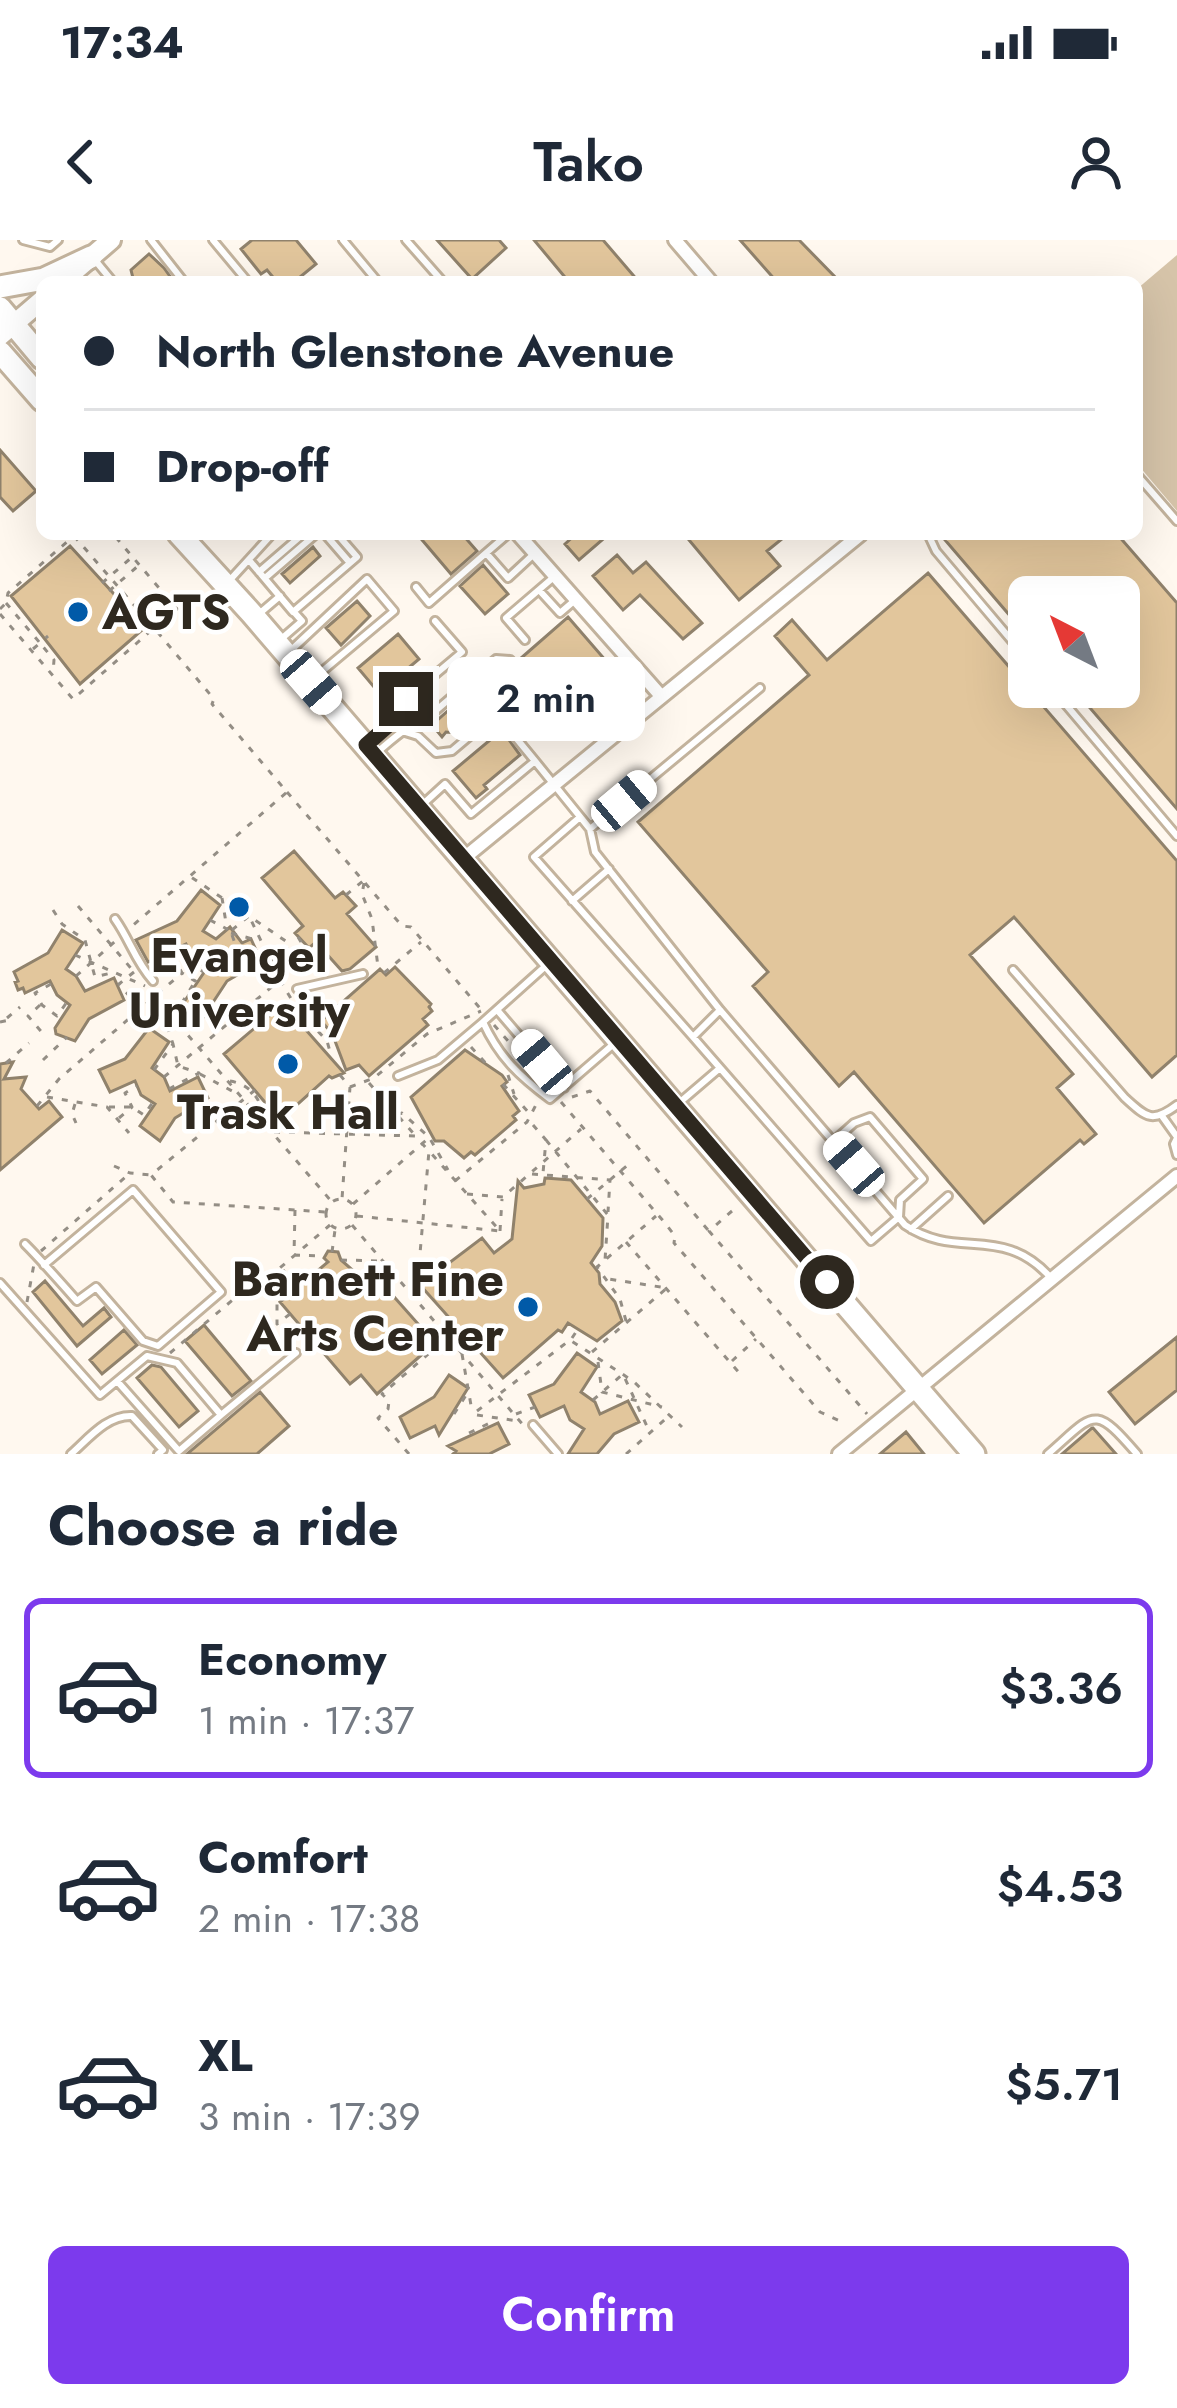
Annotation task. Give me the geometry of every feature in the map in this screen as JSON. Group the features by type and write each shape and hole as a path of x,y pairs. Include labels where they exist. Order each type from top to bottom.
{"main road":[{"path":"51,276 87,260"},
{"path":"0,287 36,280"},
{"path":"36,304 5,323 36,352"},
{"path":"0,352 36,393"},
{"path":"0,382 20,383 36,395"},
{"path":"185,540 552,961 968,1452"}],"street":[{"path":"675,240 706,276"},
{"path":"523,540 661,696"},
{"path":"463,859 854,540"},
{"path":"839,1454 1177,1176"}],"lane":[{"path":"22,240 50,247 58,240"},
{"path":"151,240 179,276"},
{"path":"213,240 243,276"},
{"path":"344,240 373,276"},
{"path":"406,240 438,276"},
{"path":"1143,482 1177,521"},
{"path":"225,584 267,540"},
{"path":"262,575 297,540"},
{"path":"262,575 312,540"},
{"path":"326,540 350,563"},
{"path":"293,611 357,557 342,540"},
{"path":"416,587 430,603 501,540"},
{"path":"931,540 1008,636"},
{"path":"486,554 508,578 535,553"},
{"path":"249,560 302,622 282,648"},
{"path":"525,640 506,618 555,576"},
{"path":"282,648 367,579 394,610 311,682"},
{"path":"539,590 560,614 576,600"},
{"path":"255,617 280,596"},
{"path":"370,750 407,709 406,699 462,652 435,621"},
{"path":"370,750 402,731 425,719 496,659 510,660 531,684 452,752 436,753 418,736 402,731"},
{"path":"590,829 760,688"},
{"path":"1069,708 1177,836"},
{"path":"512,733 590,829 595,853 720,1010 899,1217 922,1236 1023,1252 1052,1278"},
{"path":"419,808 445,784 471,814 535,761"},
{"path":"580,817 534,857 871,1241 899,1217 899,1200 923,1179 870,1117 854,1123 833,1141"},
{"path":"572,901 609,869"},
{"path":"115,919 150,984"},
{"path":"398,1076 438,1060 552,961"},
{"path":"1013,970 1144,1115 1162,1116 1177,1105"},
{"path":"297,989 363,974"},
{"path":"498,1010 564,1088"},
{"path":"693,1037 720,1010"},
{"path":"485,1017 496,1051 514,1073 550,1099 619,1039"},
{"path":"676,1106 720,1068"},
{"path":"1162,1116 1177,1138 1177,1154"},
{"path":"25,1244 36,1255 44,1265 77,1301 96,1287 142,1341 158,1346 220,1292 133,1190 44,1265"},
{"path":"911,1228 948,1196"},
{"path":"0,1283 100,1395 147,1356 177,1363 221,1415"},
{"path":"117,1381 179,1451 296,1353"},
{"path":"71,1454 112,1418 123,1415 132,1416 162,1453"},
{"path":"1048,1454 1089,1419 1099,1417 1137,1454"},
{"path":"532,1425 558,1454"}],"path":[{"path":"69,540 8,593 0,612 73,698 177,609 118,540"},
{"path":"79,540 363,881 402,926 411,927 583,1127 675,1236 674,1243 820,1412 840,1421"},
{"path":"102,584 133,557"},
{"path":"109,591 140,565"},
{"path":"7,603 54,660 52,675"},
{"path":"31,650 48,636"},
{"path":"76,976 287,792"},
{"path":"190,876 290,944"},
{"path":"346,895 363,881"},
{"path":"363,881 378,967"},
{"path":"211,920 227,929 223,898"},
{"path":"78,906 134,972 150,984 178,1066"},
{"path":"52,910 62,924 85,940 95,976 112,973"},
{"path":"232,930 249,916"},
{"path":"249,916 293,1004 327,1042 331,1054"},
{"path":"235,944 231,933 262,942"},
{"path":"272,961 298,937 302,942 297,989 287,1009"},
{"path":"384,974 422,941"},
{"path":"189,950 174,958 182,973 195,981"},
{"path":"257,953 265,950"},
{"path":"75,955 150,984"},
{"path":"272,961 300,973"},
{"path":"173,1017 205,967"},
{"path":"119,984 134,972"},
{"path":"112,973 140,1009"},
{"path":"37,1106 59,1079 182,973"},
{"path":"164,1077 280,980"},
{"path":"51,984 35,992 41,1004 57,1016 67,1002"},
{"path":"157,999 332,1202"},
{"path":"28,1016 41,1004"},
{"path":"0,1022 18,1005 45,1036"},
{"path":"184,1030 194,1014"},
{"path":"350,1087 368,1081 427,1034 485,1017"},
{"path":"427,1034 442,1032"},
{"path":"43,1060 67,1037"},
{"path":"471,1041 468,1044 491,1069"},
{"path":"6,1063 29,1043"},
{"path":"154,1070 173,1044"},
{"path":"481,1058 500,1065"},
{"path":"178,1066 242,1097"},
{"path":"501,1073 504,1070 515,1082"},
{"path":"170,1089 199,1073"},
{"path":"508,1074 514,1096"},
{"path":"340,1075 350,1087 342,1199"},
{"path":"228,1081 253,1092 262,1107 263,1121"},
{"path":"368,1081 500,1231"},
{"path":"503,1084 530,1114"},
{"path":"137,1086 125,1093 132,1107 144,1115 153,1102"},
{"path":"572,1097 590,1091 868,1415"},
{"path":"136,1193 253,1092"},
{"path":"455,1181 527,1122 539,1100 528,1093"},
{"path":"47,1097 132,1107"},
{"path":"76,1102 72,1114 76,1123"},
{"path":"107,1107 129,1132"},
{"path":"118,1119 132,1107"},
{"path":"397,1114 402,1113 430,1137 450,1167 447,1172"},
{"path":"533,1125 608,1214"},
{"path":"467,1194 502,1197 583,1127"},
{"path":"272,1132 415,1136"},
{"path":"353,1204 430,1137"},
{"path":"542,1174 546,1140"},
{"path":"416,1299 429,1150"},
{"path":"589,1197 629,1164"},
{"path":"114,1166 153,1177 173,1202 326,1212"},
{"path":"26,1303 36,1255 130,1173"},
{"path":"530,1173 610,1180"},
{"path":"609,1282 604,1262 610,1180"},
{"path":"500,1231 502,1197"},
{"path":"326,1212 332,1202 342,1199 353,1204 357,1216 352,1225"},
{"path":"294,1255 295,1210"},
{"path":"709,1231 732,1211"},
{"path":"326,1212 333,1226 332,1252"},
{"path":"627,1322 620,1299 597,1268 657,1215"},
{"path":"357,1216 500,1231"},
{"path":"162,1359 333,1226 352,1225"},
{"path":"352,1225 534,1438"},
{"path":"626,1242 741,1375"},
{"path":"294,1255 325,1256"},
{"path":"341,1260 384,1261"},
{"path":"280,1267 296,1285 277,1300 277,1324 290,1314"},
{"path":"32,1276 40,1286"},
{"path":"390,1284 398,1276"},
{"path":"609,1282 667,1288"},
{"path":"590,1353 667,1288"},
{"path":"475,1412 571,1340 578,1329"},
{"path":"409,1454 379,1418 389,1401 382,1394 448,1336"},
{"path":"730,1362 757,1339"},
{"path":"571,1340 622,1374 682,1427"},
{"path":"461,1352 475,1412"},
{"path":"597,1357 602,1392"},
{"path":"593,1400 622,1374"},
{"path":"622,1374 650,1433"},
{"path":"454,1414 471,1388"},
{"path":"602,1392 664,1407"},
{"path":"514,1415 535,1407"},
{"path":"475,1412 520,1422"},
{"path":"626,1454 671,1415"},
{"path":"469,1433 498,1420"}],"shaded area":[{"path":"1177,255 1177,511 1143,471 1143,284"}],"building":[{"path":"252,240 296,240 316,264 301,276 272,276 267,270 261,274 241,249"},
{"path":"437,240 499,240 506,248 475,276 469,276"},
{"path":"534,240 603,240 634,276 564,276"},
{"path":"740,240 799,240 834,276 772,276"},
{"path":"149,254 170,276 132,276 131,270"},
{"path":"0,450 36,491 13,511 0,497"},
{"path":"422,540 467,540 477,551 451,574"},
{"path":"569,540 602,540 579,560 565,544"},
{"path":"689,540 781,540 767,551 780,566 739,600"},
{"path":"945,540 1122,540 1177,603 1177,809 1090,708 1140,708 1140,576 1008,576 1008,614"},
{"name":"AGTS","path":"70,546 142,630 80,684 11,596"},
{"path":"313,547 320,556 290,583 282,574"},
{"path":"617,555 633,573 646,562 702,623 683,639 640,595 623,610 593,576"},
{"path":"483,565 508,594 485,614 460,586"},
{"path":"928,573 1008,666 1008,708 1045,708 1177,861 1177,1055 1152,1077 1014,917 970,955 1073,1074 1057,1088 1096,1134 1084,1144 1080,1140 984,1223 854,1072 839,1086 753,986 768,972 638,822 809,675 775,636 792,620 827,660"},
{"path":"357,601 370,616 341,645 326,628"},
{"path":"568,617 620,677 611,685 621,697 581,729 520,659"},
{"path":"398,634 419,659 379,693 358,668"},
{"path":"460,700 475,717 457,733 446,732 442,737 432,725"},
{"path":"502,730 520,755 484,785 487,789 476,798 453,771"},
{"path":"294,851 335,898 343,892 356,906 347,914 376,947 350,969 342,971 316,942 309,948 295,933 303,926 262,878"},
{"path":"201,890 220,905 203,931 216,939 230,927 242,943 251,939 261,961 227,981 202,1019 182,1005 207,968 186,944 148,962 136,940 177,921"},
{"path":"62,930 83,943 66,969 85,991 114,978 124,1000 89,1019 75,1041 56,1034 70,1005 50,981 25,993 15,982 14,972 48,953"},
{"path":"395,967 431,1004 432,1011 423,1019 428,1025 369,1076 359,1065 346,1070 332,1033 321,1021 380,969 386,975"},
{"name":"Trask Hall","path":"283,1004 344,1073 329,1076 280,1120 224,1054"},
{"path":"149,1028 169,1042 152,1068 164,1077 170,1091 198,1077 208,1098 175,1118 160,1141 140,1126 155,1104 141,1095 135,1081 110,1092 99,1070 125,1059"},
{"path":"465,1050 502,1075 507,1082 502,1086 519,1111 513,1116 516,1120 475,1155 471,1152 464,1158 444,1141 435,1141 411,1097"},
{"path":"13,1062 4,1079 26,1077 21,1089 39,1109 49,1101 62,1117 0,1170 0,1064"},
{"name":"Barnett Fine Arts Center","path":"545,1178 571,1180 603,1218 602,1246 591,1263 622,1321 597,1341 568,1323 503,1378 420,1285 482,1238 494,1253 512,1239 518,1181 524,1188 544,1184"},
{"path":"328,1251 338,1252 357,1274 391,1287 388,1290 435,1343 377,1394 361,1375 350,1384 280,1302 328,1262 324,1258"},
{"path":"45,1281 83,1326 104,1308 111,1317 77,1346 33,1292"},
{"path":"204,1325 251,1381 232,1396 185,1341"},
{"path":"124,1330 137,1345 102,1374 90,1360"},
{"path":"1177,1337 1177,1390 1135,1424 1109,1392"},
{"path":"577,1353 597,1367 581,1392 595,1402 600,1414 628,1401 639,1422 614,1434 597,1454 568,1454 584,1429 570,1420 564,1406 540,1417 529,1395 554,1384"},
{"path":"152,1365 161,1367 198,1411 179,1427 137,1378"},
{"path":"449,1375 468,1388 439,1435 435,1426 410,1438 400,1417 434,1397"},
{"path":"260,1392 289,1426 257,1454 187,1454"},
{"path":"498,1423 509,1444 489,1454 453,1454 456,1451 448,1446"},
{"path":"1092,1428 1116,1454 1062,1454"},
{"path":"906,1432 924,1454 880,1454"}],"place":[{"name":"AGTS","path":"78,612"},
{"name":"Evangel University","path":"239,907"},
{"name":"Trask Hall","path":"288,1064"},
{"name":"Barnett Fine Arts Center","path":"528,1307"}],"route":[{"path":"406,699 407,709 366,745 827,1282"}]}
